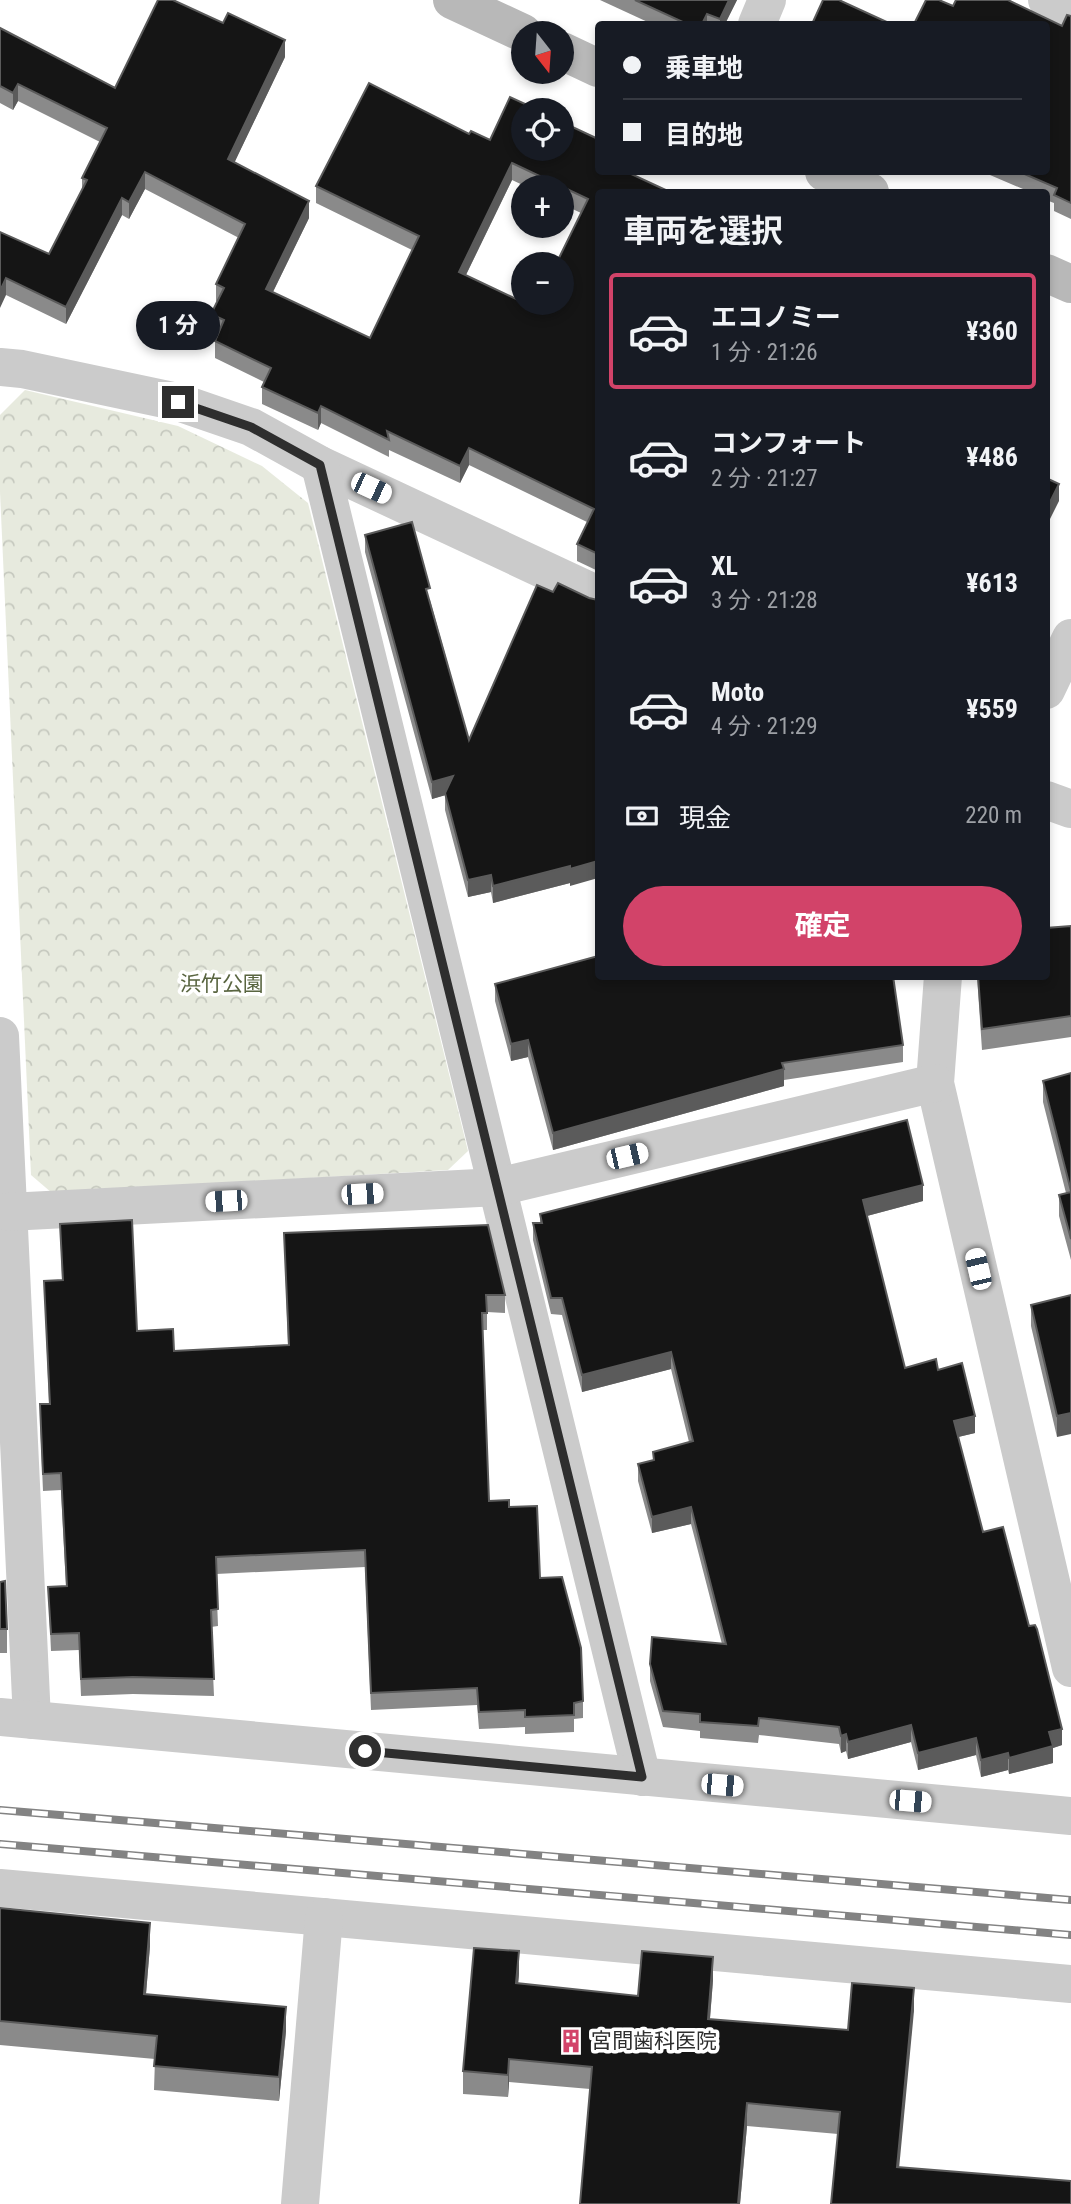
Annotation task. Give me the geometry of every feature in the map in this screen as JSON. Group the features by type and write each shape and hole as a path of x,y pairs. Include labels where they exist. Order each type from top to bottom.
{"street":[{"path":"452,0 511,27"},
{"path":"758,21 767,0"},
{"path":"1047,0 1071,11"},
{"path":"574,57 595,67"},
{"path":"831,175 863,189"},
{"path":"1050,275 1071,284"},
{"path":"0,367 22,369 178,402 251,427 320,465 595,594"},
{"path":"320,465 642,1777"},
{"path":"1050,682 1071,638"},
{"path":"1050,802 1071,810"},
{"path":"943,980 935,1083 1071,1668"},
{"path":"0,1036 8,1212 16,1719 1071,1816"},
{"path":"8,1212 498,1186 935,1083"},
{"path":"0,1888 1071,1984"},
{"path":"300,2204 324,1917"}],"green space":[{"name":"浜竹公園","path":"25,390 178,426 262,466 308,503 468,1151 448,1170 52,1193 31,1175 0,492 0,415"}],"building":[{"path":"158,0 173,0 223,23 228,13 285,40 228,159 309,201 266,289 370,338 419,236 316,186 369,83 469,134 471,131 490,140 510,97 512,98 511,161 574,161 574,128 595,138 595,175 633,175 664,189 595,189 595,553 577,544 594,509 469,448 460,466 387,431 389,440 321,406 318,413 262,387 271,368 215,341 224,320 211,314 224,288 216,284 245,224 145,172 129,202 122,198 66,307 6,278 0,291 0,232 49,254 87,180 82,178 107,128 18,84 13,93 0,86 0,28 115,88","holes":["512,163 537,175 574,175 574,192 588,199 574,227 574,238 569,238 562,252 574,252 574,315 511,315 511,297 459,272"]},
{"path":"635,0 729,0 720,19 707,14 704,21 680,21"},
{"path":"823,0 839,0 884,21 813,21"},
{"path":"926,0 939,0 953,6 956,0 1008,0 1062,26 1067,15 1071,16 1071,203 1054,195 1057,188 1027,175 1050,175 1050,21 916,21"},
{"path":"1050,480 1059,484 1050,502"},
{"path":"412,522 430,588 426,589 469,740 537,585 553,592 558,583 595,599 595,862 493,886 491,875 468,880 445,793 453,776 432,782 365,535"},
{"path":"1071,926 1071,1016 982,1029 978,980 1050,980 1050,928"},
{"path":"595,957 595,980 894,980 903,1045 782,1063 784,1069 553,1133 528,1040 511,1044 495,984"},
{"path":"1071,1073 1071,1191 1043,1081"},
{"path":"907,1120 923,1185 863,1200 905,1368 936,1359 938,1370 962,1363 975,1416 954,1421 983,1532 1003,1527 1029,1626 1035,1625 1037,1629 1062,1729 1049,1732 1053,1746 1009,1758 1008,1753 981,1760 976,1738 918,1753 911,1725 848,1742 846,1734 841,1736 839,1727 759,1718 758,1726 700,1722 700,1714 663,1711 650,1664 652,1637 726,1644 691,1507 652,1517 638,1464 654,1460 653,1452 693,1441 671,1352 582,1375 562,1298 551,1298 533,1223 542,1223 540,1214"},
{"path":"1071,1192 1071,1239 1059,1195"},
{"path":"132,1220 137,1331 173,1329 174,1351 289,1345 284,1233 488,1225 505,1295 486,1295 487,1313 482,1313 489,1501 509,1500 509,1507 537,1506 540,1578 562,1577 581,1648 583,1701 574,1703 574,1715 525,1717 525,1710 479,1712 477,1688 371,1693 365,1550 216,1557 218,1609 211,1610 214,1679 81,1679 79,1633 51,1634 48,1587 67,1586 61,1473 43,1474 40,1404 50,1404 44,1281 63,1280 60,1224"},
{"path":"1071,1295 1071,1413 1057,1416 1031,1305"},
{"path":"5,1581 7,1629 0,1629 0,1582"},
{"path":"0,1908 150,1923 144,1994 286,2007 279,2077 154,2066 157,2036 0,2021"},
{"path":"474,1948 519,1951 516,1983 638,1996 642,1951 713,1957 708,2019 848,2030 852,1983 914,1988 897,2167 1071,2181 1071,2204 831,2204 840,2112 747,2103 738,2204 580,2204 592,2067 509,2059 508,2075 463,2071"}],"railway":[{"path":"0,1810 1071,1900"},
{"path":"0,1844 1071,1935"}],"place":[{"name":"宮間歯科医院","path":"571,2041"}],"route":[{"path":"178,402 251,427 320,465 642,1777 365,1751"}]}
